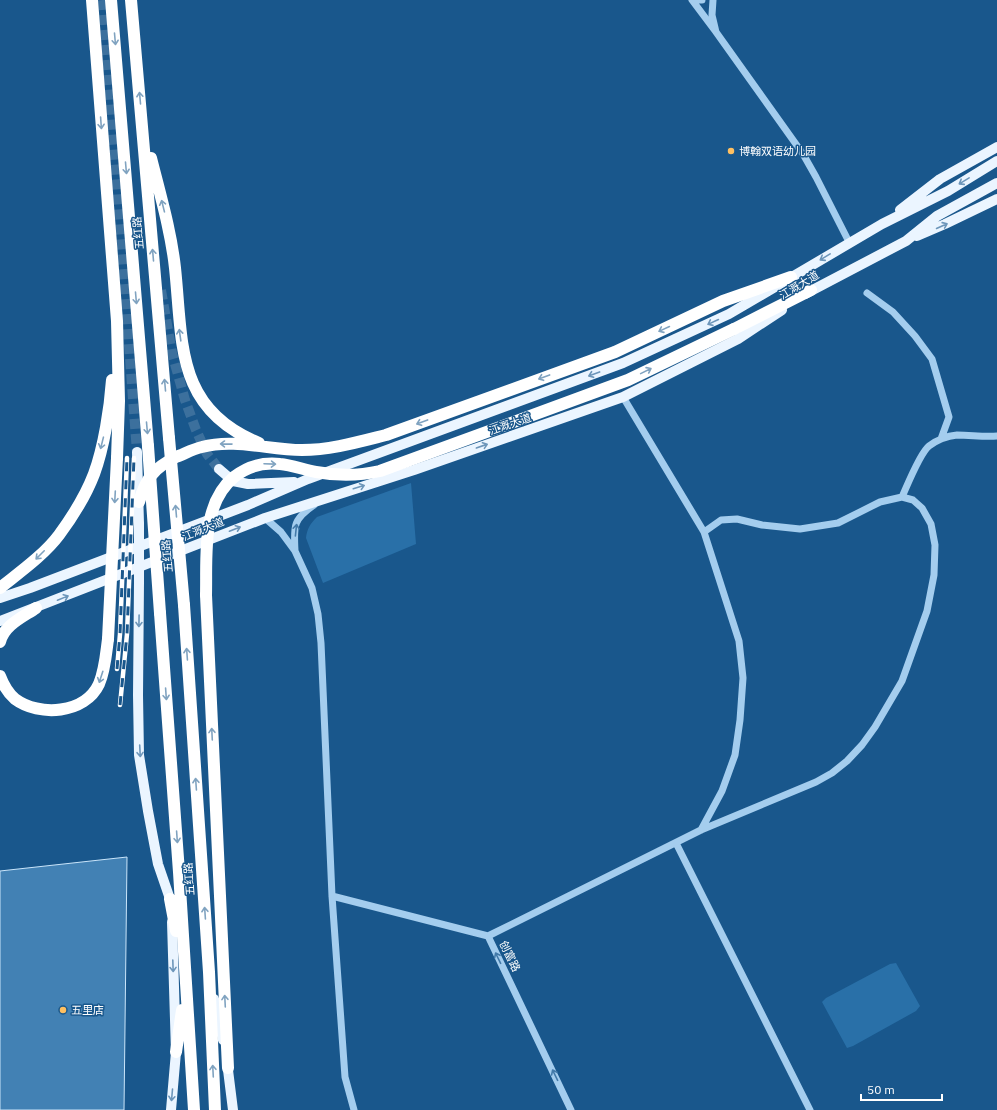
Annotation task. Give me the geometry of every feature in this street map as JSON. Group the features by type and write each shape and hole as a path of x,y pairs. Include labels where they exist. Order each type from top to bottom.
{"highway":[{"path":"0,676 4,685 14,698 30,707 50,710 70,708 85,701 98,685 105,664 108,639 119,401 117,321 92,0"},
{"name":"五红路","path":"111,0 148,446 179,872 194,1110"},
{"name":"五红路","path":"131,0 184,605 209,972 215,1110"},
{"path":"142,121 166,220 175,266 183,355 191,378 206,406 219,420 233,431 246,438 281,449"},
{"path":"139,502 143,486 154,470 170,460 201,447 215,444 229,444 301,450 330,448 386,435 615,352 723,301 791,277"},
{"path":"228,1068 206,594 208,533 213,509 219,494 228,482 240,472 263,464 281,464 315,472 352,476 380,471 628,380 811,290"},
{"path":"0,588 30,565 59,536 77,509 95,473 104,437 111,394 117,321"},
{"path":"0,642 9,626 36,608"},
{"path":"209,972 219,885"},
{"path":"170,899 186,984 176,1052"}],"main road":[{"path":"882,224 940,179 997,147"},
{"name":"江溉大道","path":"0,598 248,505 302,482 623,363 729,314 849,242 948,191 997,161"},
{"name":"江溉大道","path":"0,621 265,518 414,470 622,397 738,339 811,290 906,241 937,216 997,183"},
{"path":"906,241 997,199"},
{"path":"137,452 140,524 138,695 140,755 148,811 158,864 170,899 176,1052 171,1110"},
{"path":"219,469 233,481 248,484 302,482"},
{"path":"209,972 228,1068 233,1110"}],"street":[{"path":"692,0 803,154 849,242"},
{"path":"713,0 712,15 716,32"},
{"path":"867,292 893,312 915,336 932,359 949,418 941,439"},
{"path":"622,397 704,532 739,641 743,678 740,720 735,755 722,791 701,830"},
{"path":"902,498 914,471 928,447 941,439 957,435 984,437 997,436"},
{"path":"488,936 701,830 816,782 832,773 847,761 862,745 875,727 902,681 927,611 934,575 935,545 931,524 922,508 913,500 902,498 880,502 838,522 800,530 762,525 737,519 721,520 704,532"},
{"path":"295,551 295,532 297,521 304,512 323,499"},
{"path":"265,518 281,532 295,551 312,588 318,614 321,643 332,896 345,1077 354,1110"},
{"path":"676,843 810,1110"},
{"name":"创富路","path":"332,896 488,936 571,1110"}],"shaded area":[{"path":"411,483 416,544 323,583 306,538 308,529 317,517"},
{"path":"896,963 920,1006 916,1011 847,1048 822,1002 826,998 890,964"}],"building":[{"name":"五里店","path":"127,857 124,1110 0,1110 0,871"}],"tunnel":[{"path":"103,0 137,452"},
{"path":"161,290 172,353 185,400 207,454 219,469"}],"railway":[{"path":"117,669 120,634 127,458"},
{"path":"120,705 127,634 134,458"}],"place":[{"name":"博翰双语幼儿园","path":"731,151"},
{"name":"五里店","path":"63,1010"}]}
